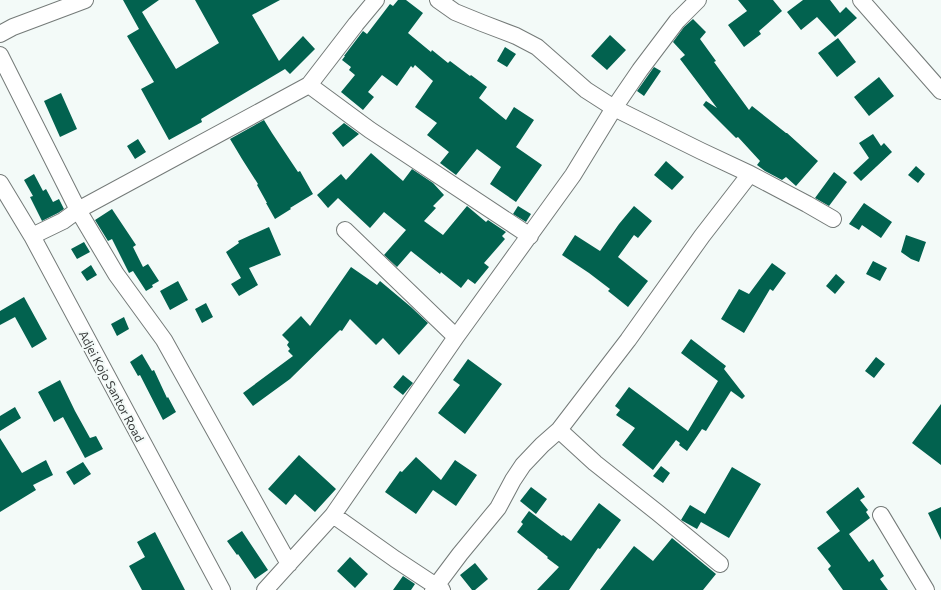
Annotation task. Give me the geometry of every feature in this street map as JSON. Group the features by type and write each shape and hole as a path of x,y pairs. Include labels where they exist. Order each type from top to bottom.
{"street":[{"path":"0,34 13,27 85,0"},
{"path":"32,236 63,221 78,210 309,85 376,0"},
{"path":"438,0 454,12 516,36 536,47 586,90 614,108 750,174 833,219"},
{"path":"265,590 333,515 456,337 573,175 614,108 640,70 672,27 698,0"},
{"path":"861,0 941,91"},
{"path":"0,55 78,210 116,274 164,340 289,564"},
{"path":"309,85 370,130 530,236"},
{"path":"333,515 437,589 460,554 498,508 523,465 559,430 628,340 702,236 750,174"},
{"name":"Adjei Kojo Santor Road","path":"0,183 32,236 222,590"},
{"path":"345,230 456,337"},
{"path":"559,430 595,463 720,564"},
{"path":"881,515 926,590"}],"building":[{"path":"123,0 159,0 142,12 176,69 219,43 195,0 280,0 252,15 279,61 303,36 315,49 290,74 285,69 201,119 202,122 169,140 141,89 154,82 127,36 139,29"},
{"path":"398,0 406,0 423,13 408,33 431,52 432,50 448,63 450,61 487,87 479,98 506,120 514,107 534,120 516,147 542,165 516,202 490,184 501,167 477,149 456,175 440,163 449,152 427,135 437,123 415,107 433,81 415,65 413,68 411,66 397,86 382,75 368,92 374,97 363,110 341,92 355,75 349,70 351,67 342,60 344,56 363,31 367,34 390,4 393,6"},
{"path":"738,0 773,0 782,11 759,31 761,34 744,47 728,25 747,11"},
{"path":"803,0 830,0 840,13 846,7 857,18 835,37 817,17 801,30 787,12"},
{"path":"693,19 706,32 700,39 716,61 714,62 749,110 752,106 787,133 818,161 796,186 786,177 782,180 757,165 760,161 738,137 736,138 703,105 706,101 717,108 680,59 685,55 673,42 684,27"},
{"path":"610,35 626,50 607,70 591,56"},
{"path":"838,38 856,62 837,77 818,53"},
{"path":"505,47 516,54 507,67 497,61"},
{"path":"654,67 661,71 644,96 637,91"},
{"path":"879,77 894,96 869,116 854,97"},
{"path":"61,93 77,129 60,137 44,101"},
{"path":"264,120 298,172 300,171 313,194 275,219 257,185 258,184 230,139"},
{"path":"344,123 359,134 343,147 332,133"},
{"path":"873,134 881,146 884,143 892,152 861,181 853,173 869,158 859,143"},
{"path":"138,139 146,152 135,159 127,146"},
{"path":"371,153 403,181 412,169 433,183 444,195 433,206 436,208 424,221 443,235 467,206 486,222 488,220 506,232 502,236 505,239 484,263 489,267 475,284 468,279 461,288 441,272 440,274 411,251 397,267 384,255 406,230 384,212 370,228 338,198 328,208 317,195 341,174 346,180"},
{"path":"666,161 684,177 672,190 654,175"},
{"path":"916,166 925,174 918,183 908,175"},
{"path":"834,172 847,182 829,206 815,198"},
{"path":"34,174 43,191 46,189 53,202 59,199 64,209 42,221 30,197 33,196 24,180"},
{"path":"864,203 892,222 881,238 862,225 859,230 849,224"},
{"path":"518,206 531,214 526,222 513,214"},
{"path":"634,206 652,221 638,238 634,235 618,257 648,281 628,307 608,291 610,289 562,255 575,235 600,251"},
{"path":"112,209 136,245 133,247 143,267 148,264 159,281 146,291 133,271 129,273 112,239 108,241 95,220"},
{"path":"269,227 281,255 249,268 258,285 239,296 231,284 241,278 226,252 239,243 238,241"},
{"path":"906,235 926,242 919,262 911,259 901,252"},
{"path":"84,242 90,252 77,259 71,249"},
{"path":"873,261 887,268 880,281 866,274"},
{"path":"772,263 786,273 773,291 770,289 744,333 721,319 739,289 749,294"},
{"path":"91,265 97,275 87,281 81,272"},
{"path":"351,267 377,285 380,281 428,323 399,355 383,338 376,345 350,319 342,331 340,330 290,379 253,406 243,393 293,356 288,351 290,349 287,345 289,342 282,335 301,316 310,326"},
{"path":"836,274 845,282 835,294 826,286"},
{"path":"178,281 188,300 170,310 160,291"},
{"path":"24,297 47,339 32,348 15,317 0,325 0,311"},
{"path":"206,303 213,317 202,323 195,309"},
{"path":"124,317 129,329 117,336 111,324"},
{"path":"691,339 726,366 724,369 745,396 742,399 731,391 706,431 702,429 687,451 679,445 680,443 676,440 653,470 622,445 635,428 616,415 620,410 615,406 629,387 688,431 718,381 681,353"},
{"path":"142,354 152,371 154,370 167,398 168,397 176,412 163,420 140,375 138,376 130,362"},
{"path":"876,357 885,364 874,378 865,371"},
{"path":"468,359 502,384 465,434 438,413 460,385 453,380"},
{"path":"403,375 413,383 403,395 393,387"},
{"path":"60,380 90,438 96,436 103,449 85,458 63,417 54,422 38,392"},
{"path":"941,404 941,465 912,443"},
{"path":"15,407 21,418 0,431 0,416"},
{"path":"0,438 22,473 46,460 53,475 33,485 36,490 0,512"},
{"path":"299,455 336,489 315,512 295,494 286,505 268,489"},
{"path":"416,457 441,480 455,460 477,475 456,506 433,490 416,514 385,492 400,471 402,472"},
{"path":"83,462 91,474 74,485 66,472"},
{"path":"661,466 670,473 663,483 653,476"},
{"path":"732,467 761,484 729,538 701,522 697,529 681,520 690,505 705,514"},
{"path":"531,487 547,499 536,514 520,501"},
{"path":"858,487 865,497 860,500 868,510 866,512 870,518 849,534 869,562 873,559 884,576 880,579 888,590 843,590 828,569 831,566 817,548 840,531 826,512"},
{"path":"599,503 621,520 600,549 598,548 569,590 537,590 559,567 517,532 523,524 521,522 529,511 571,541"},
{"path":"941,507 941,540 928,513"},
{"path":"242,531 268,570 255,579 227,541"},
{"path":"155,532 185,590 142,590 129,566 145,557 137,542"},
{"path":"672,538 716,574 703,590 600,590 634,546 653,561"},
{"path":"350,557 368,574 355,588 337,571"},
{"path":"475,563 488,579 475,590 472,590 460,575"},
{"path":"403,576 415,584 411,590 393,590"}]}
